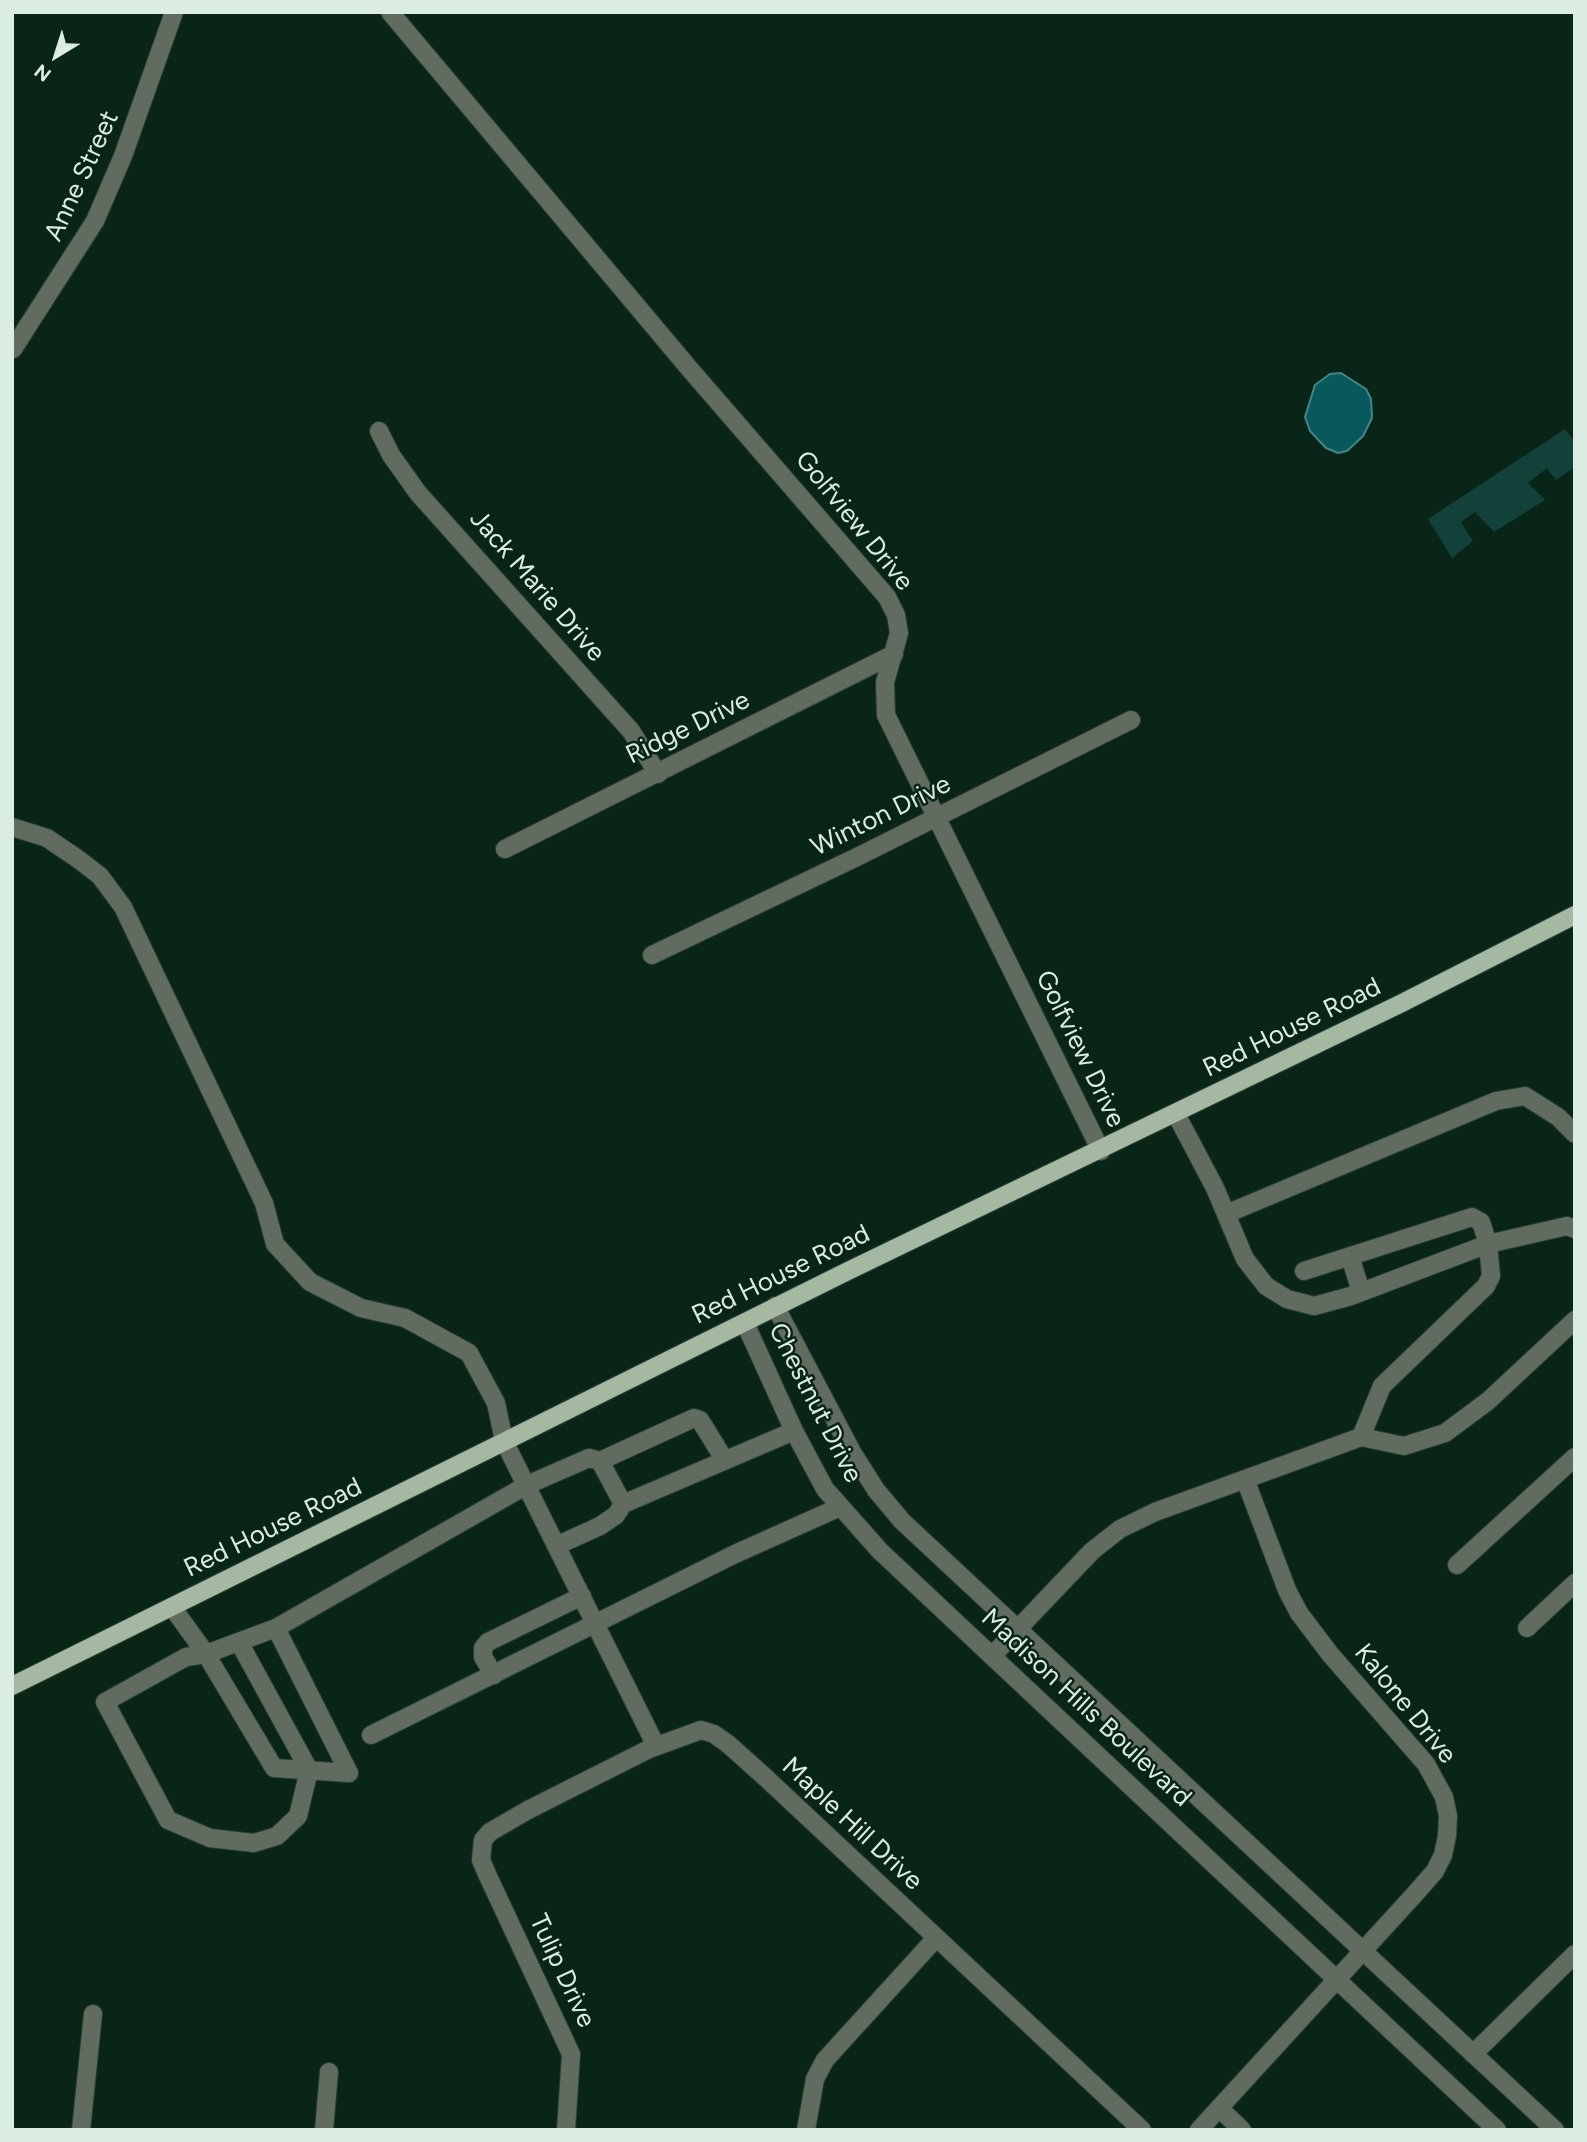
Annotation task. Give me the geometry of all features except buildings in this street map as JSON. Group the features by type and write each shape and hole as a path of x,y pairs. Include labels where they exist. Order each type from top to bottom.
{"main road":[{"name":"Red House Road","path":"12,1686 775,1307 1101,1151 1575,915"}],"street":[{"name":"Anne Street","path":"13,349 96,221 123,156 174,12"},
{"name":"Golfview Drive","path":"390,12 688,367 874,580 896,615 899,633 885,682 886,715 1101,1151"},
{"name":"Jack Marie Drive","path":"379,431 391,455 418,493 631,731 658,774"},
{"name":"Ridge Drive","path":"505,849 894,654"},
{"name":"Winton Drive","path":"652,955 1131,720"},
{"path":"12,827 47,838 78,859 100,876 123,907 264,1203 275,1244 310,1282 360,1308 405,1318 468,1353 496,1403 505,1441 656,1746"},
{"path":"1226,1214 1496,1101 1525,1096 1558,1117 1575,1134"},
{"path":"1176,1114 1254,1275 1287,1299 1314,1306 1361,1292 1488,1244 1567,1226 1575,1229"},
{"path":"1304,1271 1472,1217 1481,1222 1488,1244 1491,1276 1486,1286 1382,1386 1360,1437"},
{"path":"1350,1256 1361,1292"},
{"name":"Madison Hills Boulevard","path":"775,1307 852,1452 876,1490 928,1547 1555,2130"},
{"path":"998,1650 1092,1551 1120,1529 1155,1512 1360,1437 1404,1446 1445,1433 1488,1401 1575,1320"},
{"name":"Chestnut Drive","path":"745,1324 794,1431 825,1489 839,1507"},
{"path":"239,1642 309,1770 298,1816 277,1836 254,1843 210,1838 168,1820 105,1702 186,1657 206,1654 276,1628 527,1485 589,1458 600,1461 694,1418 700,1419 724,1459"},
{"path":"558,1545 600,1526 616,1515 623,1503 794,1431"},
{"path":"1457,1565 1575,1457"},
{"path":"600,1461 623,1503"},
{"name":"Kalone Drive","path":"1245,1479 1287,1590 1299,1612 1331,1654 1413,1747 1444,1797 1448,1816 1443,1855 1428,1879 1362,1952"},
{"path":"371,1735 735,1554 839,1507"},
{"name":"Madison Hills Boulevard","path":"839,1507 902,1572 998,1650 1497,2130"},
{"path":"1527,1628 1575,1584"},
{"path":"494,1675 484,1657 483,1648 488,1642 582,1596"},
{"path":"172,1607 206,1654 274,1768 349,1773 276,1628"},
{"name":"Maple Hill Drive","path":"483,1840 490,1832 528,1810 656,1746 688,1732 701,1730 714,1734 766,1778 1140,2129"},
{"name":"Tulip Drive","path":"483,1840 481,1860 571,2053 566,2130"},
{"path":"806,2130 815,2079 825,2060 936,1938"},
{"path":"1199,2130 1362,1952"},
{"path":"1474,2054 1575,1954"},
{"path":"81,2130 93,2014"},
{"path":"324,2130 329,2072"},
{"path":"1219,2108 1241,2130"}],"water":[{"path":"1341,373 1366,389 1371,399 1372,418 1363,436 1347,451 1338,453 1326,448 1310,431 1305,417 1315,385 1330,374"}]}
